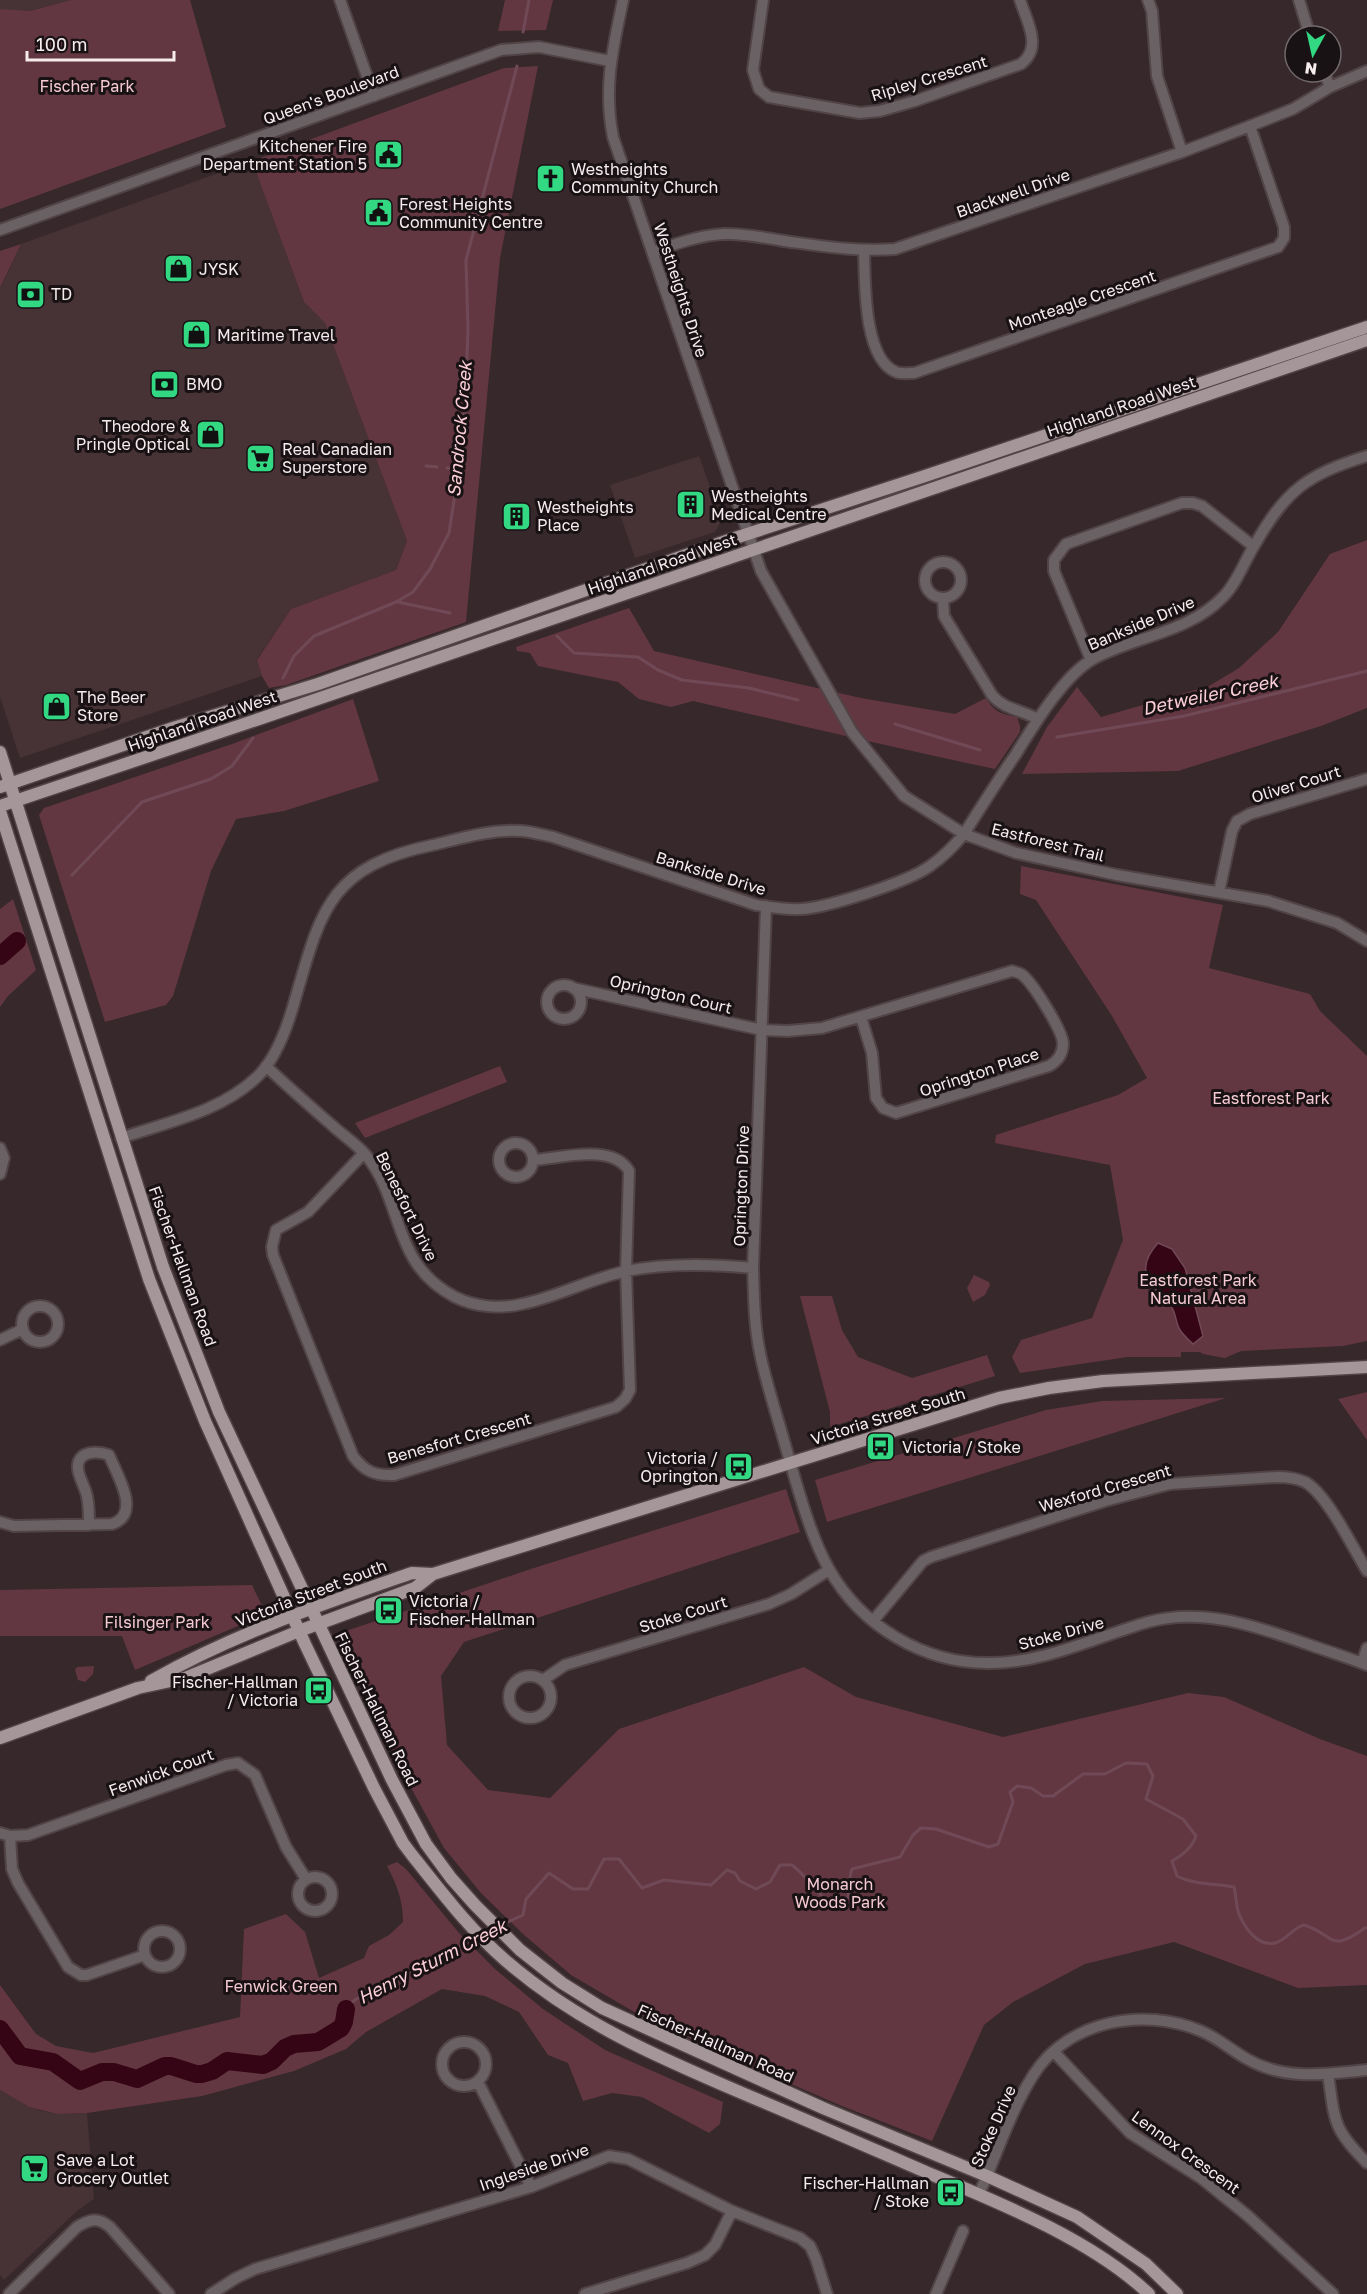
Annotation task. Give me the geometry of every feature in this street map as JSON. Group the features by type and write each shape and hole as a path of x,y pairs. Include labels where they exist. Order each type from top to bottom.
{"main road":[{"name":"Highland Road West","path":"5,785 173,728 272,699 748,534 1367,327"},
{"name":"Highland Road West","path":"0,806 1367,340"},
{"name":"Fischer-Hallman Road","path":"0,752 5,785 15,801 163,1267 219,1412 412,1819 438,1861 475,1905 520,1950 562,1983 602,2008 628,2022 823,2108 987,2176 1077,2217 1146,2264 1177,2294"},
{"name":"Fischer-Hallman Road","path":"0,811 149,1279 205,1421 299,1631 403,1843 460,1914 504,1959 557,2000 612,2034 679,2066 979,2194"},
{"name":"Victoria Street South","path":"138,1688 179,1665 292,1615 412,1573 433,1574 999,1398 1049,1388 1103,1381 1367,1367"},
{"name":"Victoria Street South","path":"0,1738 138,1688 185,1678 318,1623 415,1588 433,1574"},
{"path":"979,2194 1072,2238 1138,2283 1149,2294"}],"street":[{"path":"340,0 374,96"},
{"name":"Westheights Drive","path":"623,0 610,61 607,91 608,114 613,137 753,550"},
{"name":"Ripley Crescent","path":"763,0 753,70 759,88 769,97 860,113 880,111 915,101 1021,64 1028,59 1034,40 1020,0"},
{"path":"1148,0 1152,11 1157,76 1182,152"},
{"path":"1299,0 1306,24"},
{"name":"Queen's Boulevard","path":"0,230 501,50 539,47 610,61"},
{"name":"Blackwell Drive","path":"653,252 723,234 745,234 832,248 895,249 1182,152 1293,109 1330,87 1366,72"},
{"name":"Monteagle Crescent","path":"864,250 868,315 875,346 884,362 896,372 914,373 1278,247 1284,238 1284,226 1250,126"},
{"name":"Bankside Drive","path":"121,1138 216,1106 258,1077 278,1048 287,1027 311,946 325,910 347,883 365,868 403,851 503,831 524,831 553,837 756,905 782,909 819,906 907,878 930,866 951,849 964,834 1038,719 1061,688 1091,660 1189,623 1206,612 1225,595 1276,510 1296,489 1314,476 1333,467 1367,456"},
{"path":"1091,660 1054,571 1054,560 1066,544 1182,503 1192,502 1202,506 1253,546"},
{"name":"Eastforest Trail","path":"753,550 771,593 852,732 904,796 964,834 1016,853 1117,875 1268,901 1336,923 1367,941"},
{"path":"943,598 944,616 998,703 1024,711 1038,719"},
{"name":"Oliver Court","path":"1219,892 1232,831 1238,821 1250,814 1367,779"},
{"name":"Oprington Drive","path":"766,906 753,1268 755,1322 760,1354 791,1463"},
{"name":"Oprington Place","path":"762,1030 788,1031 822,1028 1012,970 1021,974 1032,987 1060,1032 1062,1050 1055,1062 1049,1066 896,1113 883,1108 876,1098 872,1053 861,1017"},
{"name":"Oprington Court","path":"573,988 762,1030"},
{"name":"Benesfort Drive","path":"266,1066 364,1153 382,1184 404,1241 420,1270 445,1292 459,1299 476,1305 494,1307 521,1305 626,1271 673,1266 753,1268"},
{"path":"0,1148 4,1158 0,1174"},
{"name":"Benesfort Crescent","path":"364,1153 308,1212 276,1230 272,1246 273,1255 353,1456 369,1472 384,1476 394,1475 616,1407 625,1399 630,1390 626,1271 630,1180 627,1166 622,1161 606,1155 534,1160"},
{"path":"0,1340 23,1329"},
{"path":"0,1522 14,1526 89,1525 120,1522 127,1513 128,1503 109,1455 99,1452 85,1454 79,1460 77,1468 88,1498 89,1525"},
{"name":"Stoke Drive","path":"791,1463 817,1545 829,1570 851,1601 889,1633 934,1655 965,1662 991,1663 1047,1655 1150,1622 1193,1616 1236,1621 1261,1628 1364,1664"},
{"name":"Wexford Crescent","path":"873,1621 923,1561 931,1557 1136,1492 1181,1482 1277,1477 1291,1477 1303,1481 1319,1492 1367,1571"},
{"name":"Stoke Court","path":"543,1680 565,1665 769,1604 791,1594 829,1570"},
{"path":"1364,1664 1367,1648"},
{"name":"Fenwick Court","path":"5,1834 28,1835 226,1765 238,1764 255,1775 286,1847 306,1879"},
{"path":"5,1834 12,1869 18,1883 68,1967 81,1975 87,1975 145,1955"},
{"name":"Stoke Drive","path":"979,2194 1018,2103 1035,2073 1066,2042 1091,2028 1121,2020 1173,2021 1194,2028 1247,2059 1274,2071 1301,2075 1367,2070"},
{"path":"464,2042 473,2043 482,2050 487,2064 478,2082 463,2086 453,2084 447,2079 442,2065 444,2054 449,2047 464,2042"},
{"name":"Lennox Crescent","path":"1054,2052 1124,2128 1202,2178 1248,2216 1333,2294"},
{"path":"1328,2074 1334,2117 1339,2130 1367,2163"},
{"path":"478,2082 531,2187"},
{"name":"Ingleside Drive","path":"211,2294 255,2269 531,2187 609,2156 628,2159 732,2211 800,2238 810,2246 827,2294"},
{"path":"585,2294 687,2263 705,2255 721,2235 732,2211"},
{"path":"9,2294 77,2227 88,2220 95,2219 103,2221 110,2227 169,2294"},
{"path":"936,2294 963,2231"}],"shaded area":[{"path":"0,0 71,0 0,19"},
{"path":"252,161 304,302 325,323 407,541 396,570 291,609 257,659 262,676 20,758 0,697 0,289 21,244"},
{"path":"699,456 722,520 715,532 635,558 610,485"},
{"path":"1158,1243 1172,1249 1185,1268 1203,1336 1193,1344 1180,1330 1172,1308 1148,1278 1146,1263"},
{"path":"0,2090 29,2107 42,2111 57,2114 87,2113 94,2199 77,2211 4,2280 0,2275"}],"green space":[{"name":"Fischer Park","path":"71,0 190,0 226,127 0,209 0,9 30,11"},
{"path":"505,0 553,0 546,30 498,31"},
{"path":"538,66 500,258 466,622 286,685 269,688 257,660 291,609 396,570 407,541 325,323 304,302 252,161 504,68"},
{"path":"21,244 0,288 0,251"},
{"path":"1367,540 1367,708 1321,726 1178,771 1022,774 1047,727 1077,687 1101,717 1209,686 1239,668 1278,632 1330,554"},
{"path":"629,608 654,651 861,698 955,714 986,698 999,712 1017,717 1020,732 995,769 693,701 671,707 639,699 618,682 538,666 530,653 517,651 516,647"},
{"path":"353,699 379,781 284,811 236,819 211,871 173,996 166,1005 105,1022 39,815 44,808 232,744"},
{"name":"Eastforest Park","path":"1021,866 1223,905 1209,968 1310,994 1320,1011 1367,1056 1367,1341 1343,1346 1241,1351 1225,1358 1200,1352 1181,1352 1181,1357 1128,1357 1020,1373 1012,1357 1021,1340 1092,1318 1123,1240 1110,1165 995,1143 996,1135 1118,1095 1147,1078 1112,1016 1036,900 1020,894"},
{"path":"13,899 36,970 8,996 0,1007 0,909"},
{"path":"500,1066 507,1082 365,1138 355,1123"},
{"path":"974,1275 989,1282 990,1285 985,1295 973,1302 967,1288"},
{"path":"800,1296 832,1296 842,1330 858,1357 912,1378 987,1355 995,1376 830,1427 830,1412"},
{"path":"1367,1392 1367,1440 1338,1399"},
{"path":"1226,1398 827,1522 815,1480 1046,1410 1102,1401"},
{"name":"Monarch Woods Park","path":"786,1489 800,1532 464,1642 441,1676 447,1745 488,1790 550,1798 619,1729 804,1667 856,1697 1003,1737 1188,1693 1224,1697 1320,1739 1367,1756 1367,1985 1298,1988 1174,1942 1085,1964 1013,2002 984,2025 932,2141 754,2068 636,2013 571,1975 523,1934 481,1893 444,1848 398,1764 343,1644 343,1632 534,1568"},
{"name":"Filsinger Park","path":"252,1585 266,1614 135,1670 122,1636 0,1636 0,1590"},
{"path":"94,1666 93,1674 85,1682 78,1680 75,1670 77,1667"},
{"name":"Fenwick Green","path":"397,1862 406,1869 459,1933 495,1969 543,2009 605,2050 723,2102 720,2124 709,2133 642,2097 612,2093 583,2101 568,2063 548,2055 519,2012 485,1996 442,1989 366,2032 346,2049 294,2071 202,2096 87,2113 57,2114 29,2107 0,2090 0,1985 36,2034 56,2046 93,2053 240,2017 244,1929 286,1914 305,1932 319,1978 364,1958 369,1946 389,1935 403,1922 399,1893 387,1866"}],"waterway":[{"name":"Sandrock Creek","path":"523,32 529,0"},
{"name":"Sandrock Creek","path":"283,678 294,656 314,636 396,602 413,592 430,569 449,533 459,468 465,403 468,331 466,260 517,66"},
{"path":"426,466 437,467"},
{"path":"447,468 459,468"},
{"name":"Detweiler Creek","path":"398,602 450,613"},
{"name":"Detweiler Creek","path":"557,636 574,653 638,657 658,670 682,680 749,688 798,700"},
{"name":"Detweiler Creek","path":"1057,737 1184,716 1367,671"},
{"name":"Detweiler Creek","path":"895,724 980,750"},
{"name":"Sandrock Creek","path":"72,875 142,802 211,779 232,766 253,738"},
{"name":"Sandrock Creek","path":"0,956 17,941"},
{"name":"Henry Sturm Creek","path":"499,1926 523,1915 526,1899 549,1873 573,1889 588,1889 604,1859 619,1859 642,1888 664,1880 711,1885 727,1870 735,1873 740,1881 756,1889 770,1882 780,1865 792,1865 833,1907 847,1900 852,1869 900,1857 913,1835 921,1828 936,1829 989,1847 998,1844 1013,1802 1010,1792 1017,1786 1031,1788 1043,1796 1053,1796 1083,1774 1105,1774 1126,1763 1147,1764 1153,1776 1146,1799 1183,1819 1196,1836 1187,1851 1172,1861 1177,1876 1197,1882 1234,1887 1240,1917 1257,1939 1262,1942 1275,1943 1304,1925 1338,1941 1367,1928"},
{"name":"Henry Sturm Creek","path":"346,2009 358,1998 377,1992 477,1937"},
{"name":"Henry Sturm Creek","path":"0,2029 20,2056 53,2062 80,2081 102,2072 114,2072 137,2079 165,2066 202,2074 212,2071 227,2061 263,2065 272,2061 285,2048 294,2044 318,2042 341,2028 346,2009"}],"place":[{"name":"Kitchener Fire Department Station 5","path":"388,155"},
{"name":"Westheights Community Church","path":"550,178"},
{"name":"Forest Heights Community Centre","path":"378,213"},
{"name":"JYSK","path":"178,269"},
{"name":"TD","path":"30,294"},
{"name":"Maritime Travel","path":"196,335"},
{"name":"BMO","path":"165,384"},
{"name":"Theodore & Pringle Optical","path":"211,435"},
{"name":"Real Canadian Superstore","path":"261,458"},
{"name":"Westheights Medical Centre","path":"690,505"},
{"name":"Westheights Place","path":"516,516"},
{"name":"The Beer Store","path":"56,706"},
{"name":"Victoria / Stoke","path":"881,1447"},
{"name":"Victoria / Oprington","path":"739,1467"},
{"name":"Victoria / Fischer-Hallman","path":"388,1610"},
{"name":"Fischer-Hallman / Victoria","path":"319,1691"},
{"name":"Save a Lot Grocery Outlet","path":"35,2169"},
{"name":"Fischer-Hallman / Stoke","path":"950,2192"}],"park label":[{"name":"Eastforest Park Natural Area","path":"1198,1289"}]}
